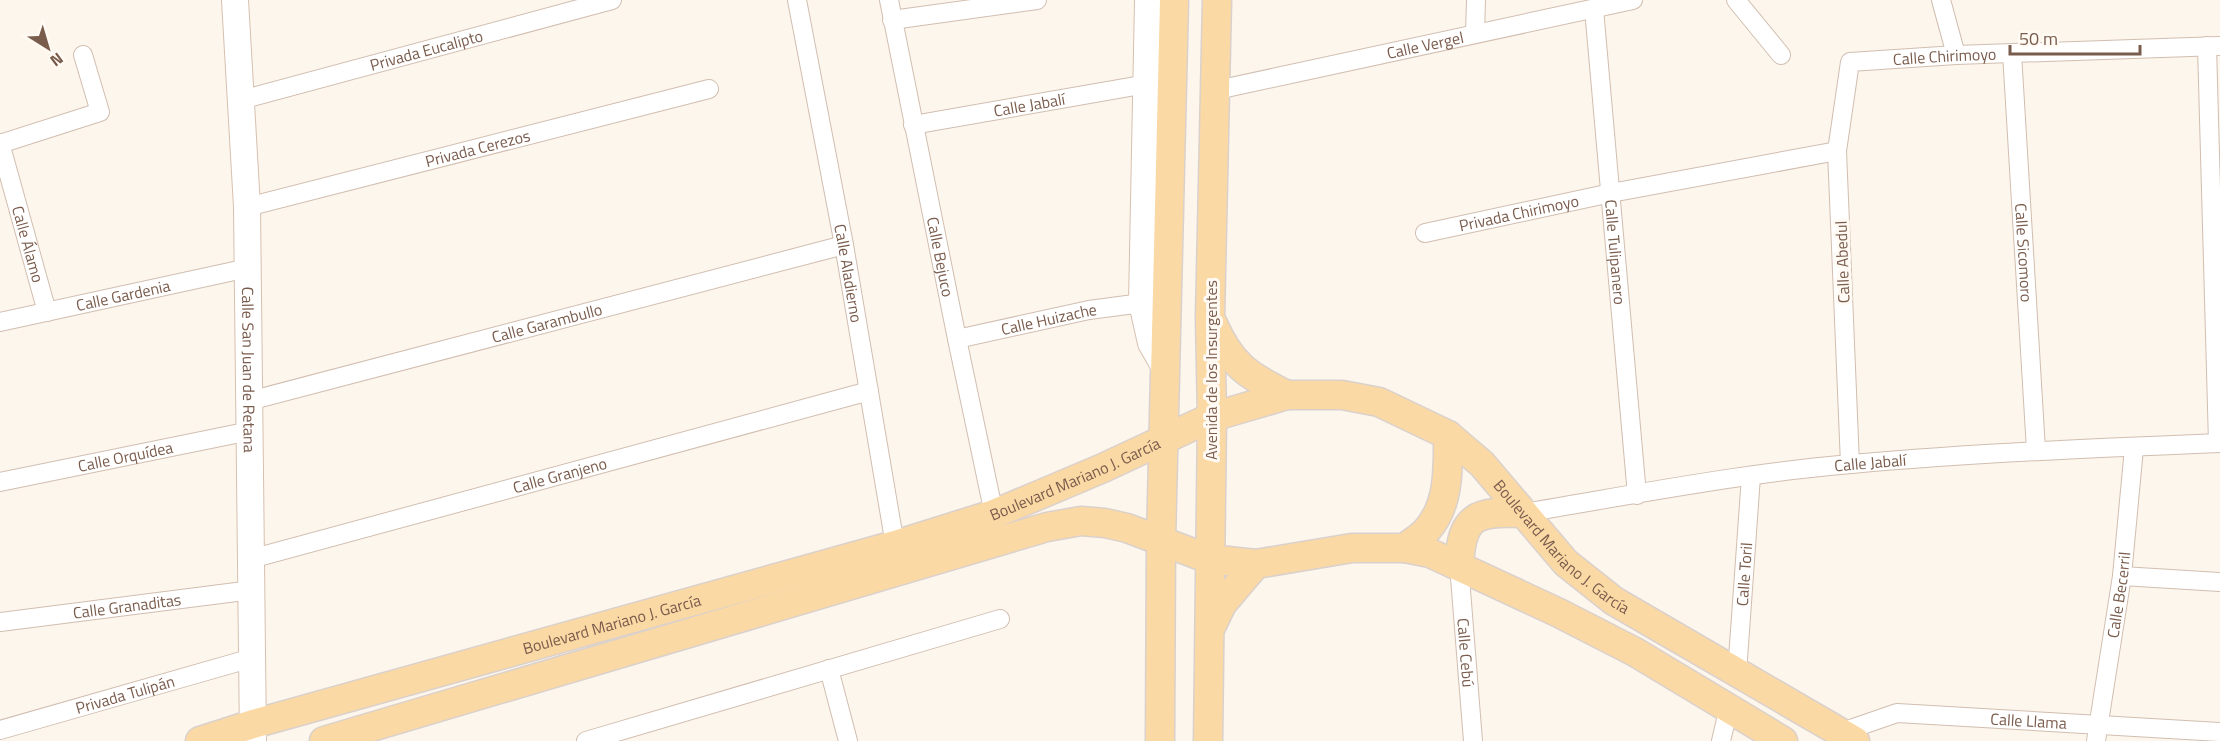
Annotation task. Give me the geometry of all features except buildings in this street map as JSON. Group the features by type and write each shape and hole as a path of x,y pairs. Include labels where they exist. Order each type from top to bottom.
{"main road":[{"path":"1160,741 1161,541 1174,0"},
{"name":"Avenida de los Insurgentes","path":"1208,741 1212,417 1210,318 1217,0"},
{"path":"1210,318 1224,347 1241,368 1257,380 1287,395"},
{"name":"Boulevard Mariano J. García","path":"324,741 845,573 895,545 994,514 1103,468 1212,417 1287,395 1342,395 1379,402 1448,435 1482,464 1566,563 1614,601 1849,737"},
{"path":"1405,548 1427,530 1439,510 1446,491 1448,435"},
{"path":"1459,566 1460,542 1467,527 1478,517 1493,512 1523,513"},
{"name":"Boulevard Mariano J. García","path":"200,741 253,732 845,573 1081,521 1126,528 1209,559 1256,564 1352,548 1405,548 1430,553 1559,613 1635,652 1783,741"},
{"path":"1209,631 1222,604 1256,564"}],"street":[{"name":"Calle San Juan de Retana","path":"235,0 247,207 253,732"},
{"name":"Privada Eucalipto","path":"241,100 612,0"},
{"name":"Calle Aladierno","path":"797,0 843,245 895,545"},
{"name":"Calle Bejuco","path":"889,0 994,514"},
{"path":"892,20 951,5 1037,0"},
{"path":"1148,0 1143,303 1151,343 1166,369"},
{"path":"1475,34 1476,0"},
{"name":"Calle Vergel","path":"1216,90 1630,0"},
{"path":"1736,0 1781,55"},
{"path":"1941,0 1956,55"},
{"name":"Calle Tulipanero","path":"1594,9 1637,495"},
{"path":"2213,46 2219,443"},
{"name":"Calle Chirimoyo","path":"1850,62 1956,55 2213,46"},
{"name":"Calle Sicomoro","path":"2012,53 2036,450"},
{"path":"0,143 100,112 83,55"},
{"name":"Calle Abedul","path":"1850,62 1837,150 1850,464"},
{"name":"Calle Jabalí","path":"913,125 1147,84"},
{"name":"Privada Cerezos","path":"247,207 709,89"},
{"name":"Calle Álamo","path":"0,143 47,312"},
{"path":"1611,193 1837,150"},
{"name":"Privada Chirimoyo","path":"1425,233 1611,193"},
{"name":"Calle Garambullo","path":"249,401 843,245"},
{"name":"Calle Gardenia","path":"0,322 248,268"},
{"name":"Calle Huizache","path":"957,339 1089,310 1143,303"},
{"name":"Calle Granjeno","path":"251,559 869,390"},
{"name":"Calle Orquídea","path":"0,482 250,431"},
{"name":"Calle Jabalí","path":"1523,513 1751,476 1850,464 2036,450 2219,443"},
{"name":"Calle Becerril","path":"2098,733 2122,576 2134,448"},
{"name":"Calle Toril","path":"1737,673 1751,476"},
{"name":"Calle Cebú","path":"1459,566 1473,741"},
{"path":"2122,576 2220,582"},
{"name":"Calle Granaditas","path":"0,622 252,590"},
{"path":"598,739 1000,619"},
{"name":"Privada Tulipán","path":"0,730 252,658"},
{"path":"830,669 848,741"},
{"path":"1721,741 1729,707"},
{"name":"Calle Llama","path":"1849,737 1897,713 2098,733 2220,732"}]}
